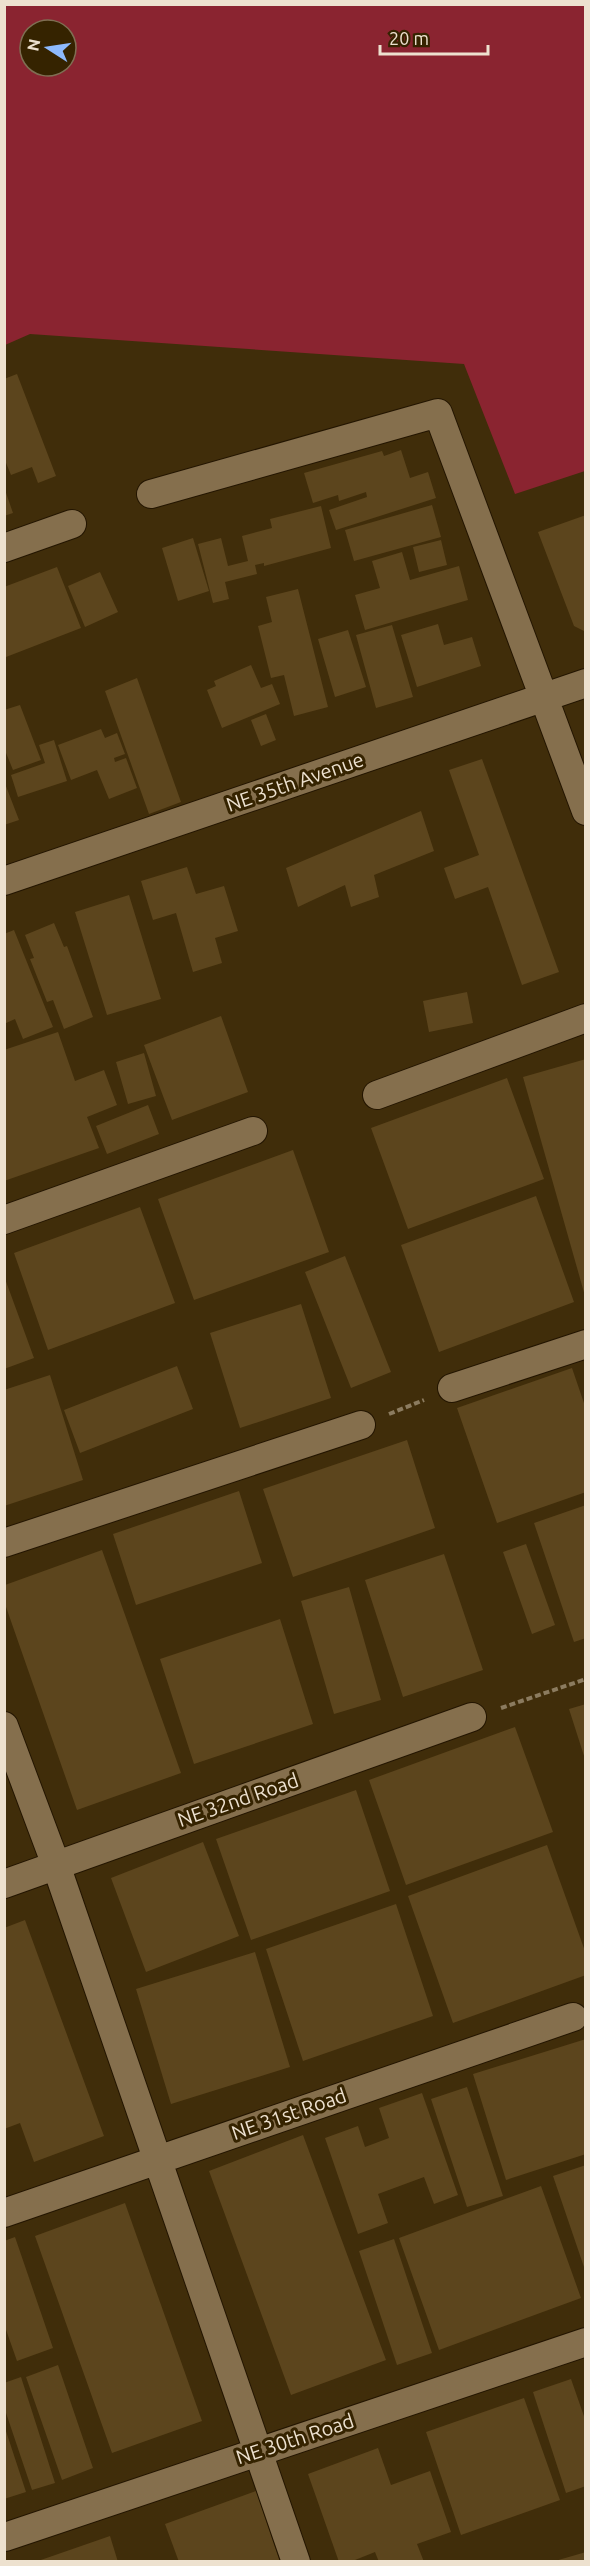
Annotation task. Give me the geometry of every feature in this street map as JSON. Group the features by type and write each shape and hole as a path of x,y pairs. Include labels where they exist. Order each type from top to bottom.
{"street":[{"path":"151,494 438,413 585,811"},
{"path":"4,548 72,524"},
{"name":"NE 35th Avenue","path":"4,881 585,684"},
{"path":"377,1095 585,1018"},
{"path":"4,1220 253,1131"},
{"path":"452,1388 585,1344"},
{"path":"4,1543 361,1425"},
{"name":"NE 32nd Road","path":"4,1884 472,1717"},
{"path":"4,1726 56,1864 296,2562"},
{"name":"NE 31st Road","path":"4,2212 573,2017"},
{"name":"NE 30th Road","path":"4,2537 585,2342"}],"path":[{"path":"361,1425 452,1388"},
{"path":"472,1717 585,1679"}],"shaded area":[{"path":"5,4 585,5 585,471 515,494 464,364 30,334 5,345"}],"building":[{"path":"17,374 56,476 38,483 32,467 11,475 4,458 4,379"},
{"path":"401,450 410,478 428,472 436,498 336,530 329,510 367,497 366,492 339,501 338,495 313,503 304,473 382,451 384,456"},
{"path":"4,487 13,513 4,516"},
{"path":"432,505 441,537 354,561 345,530"},
{"path":"321,506 331,548 264,566 264,563 255,565 257,574 225,582 229,599 213,603 198,544 221,538 228,566 248,561 242,536 272,528 270,519"},
{"path":"586,515 586,632 574,626 538,532"},
{"path":"193,538 209,591 178,601 162,548"},
{"path":"441,540 447,565 419,572 413,547"},
{"path":"402,552 410,580 459,566 468,600 365,630 355,595 380,588 372,561"},
{"path":"57,567 81,628 6,657 4,587"},
{"path":"100,572 118,612 85,627 68,586"},
{"path":"298,589 328,707 294,716 284,675 271,678 258,626 272,622 266,597"},
{"path":"438,624 444,645 472,637 481,666 417,687 401,635"},
{"path":"392,625 413,697 376,708 356,635"},
{"path":"348,630 366,687 335,697 318,639"},
{"path":"251,665 261,688 272,684 280,704 222,728 207,690 216,686 214,681"},
{"path":"137,678 181,802 149,814 105,691"},
{"path":"20,705 41,760 13,770 4,748 4,710"},
{"path":"266,714 276,740 261,746 251,720"},
{"path":"101,729 105,738 117,733 125,754 114,758 115,762 126,758 137,788 109,799 97,770 71,780 58,745"},
{"path":"54,740 67,781 18,797 11,775 45,763 39,745"},
{"path":"482,759 559,972 522,985 488,887 455,899 444,868 479,855 449,770"},
{"path":"4,781 19,820 4,825"},
{"path":"421,811 434,851 374,875 379,897 351,907 345,885 298,907 286,868"},
{"path":"187,867 196,894 224,886 238,931 215,938 222,963 193,972 176,913 153,920 141,881"},
{"path":"129,895 161,999 107,1015 75,912"},
{"path":"54,923 64,947 67,946 93,1017 64,1029 53,1000 47,1002 30,959 34,958 25,935"},
{"path":"14,930 53,1027 23,1039 15,1019 4,1024 4,934"},
{"path":"467,992 473,1023 429,1032 423,1001"},
{"path":"221,1016 248,1092 172,1120 144,1045"},
{"path":"58,1032 75,1081 104,1070 117,1105 87,1117 99,1148 4,1181 4,1050"},
{"path":"144,1053 156,1096 128,1104 116,1062"},
{"path":"586,1059 586,1296 585,1296 523,1077"},
{"path":"507,1078 544,1179 408,1229 371,1128"},
{"path":"148,1105 159,1134 107,1154 96,1126"},
{"path":"293,1150 329,1252 194,1300 158,1199"},
{"path":"536,1196 574,1302 439,1352 401,1245"},
{"path":"140,1207 175,1303 48,1350 14,1253"},
{"path":"345,1256 391,1372 351,1388 305,1272"},
{"path":"4,1276 34,1358 4,1369"},
{"path":"301,1304 331,1398 240,1428 210,1333"},
{"path":"177,1366 193,1409 80,1453 64,1410"},
{"path":"572,1368 586,1409 586,1492 497,1523 457,1408"},
{"path":"50,1375 83,1480 4,1506 4,1390"},
{"path":"407,1440 435,1528 293,1577 263,1489"},
{"path":"239,1491 262,1563 136,1605 113,1534"},
{"path":"586,1505 586,1638 574,1642 534,1523"},
{"path":"526,1544 555,1625 532,1634 503,1552"},
{"path":"102,1550 181,1773 77,1810 5,1604 5,1585"},
{"path":"444,1554 483,1670 403,1697 365,1580"},
{"path":"349,1587 381,1700 334,1714 301,1601"},
{"path":"280,1619 313,1724 194,1764 160,1659"},
{"path":"586,1704 586,1759 585,1759 569,1709"},
{"path":"515,1727 553,1832 406,1885 369,1780"},
{"path":"356,1790 390,1891 251,1940 216,1839"},
{"path":"203,1842 239,1936 146,1972 111,1878"},
{"path":"547,1845 586,1954 586,1975 453,2023 408,1896"},
{"path":"396,1904 433,2016 303,2061 266,1949"},
{"path":"25,1920 104,2136 34,2162 20,2123 4,2129 4,1928"},
{"path":"255,1952 290,2067 171,2104 136,1989"},
{"path":"586,2039 586,2154 506,2180 473,2074"},
{"path":"467,2087 503,2196 467,2207 431,2099"},
{"path":"422,2093 458,2195 434,2204 424,2177 378,2194 388,2223 358,2234 325,2138 358,2126 365,2147 389,2138 379,2108"},
{"path":"303,2135 386,2360 291,2395 209,2171"},
{"path":"586,2165 586,2270 585,2270 553,2176"},
{"path":"541,2186 581,2298 439,2350 399,2238"},
{"path":"125,2203 202,2421 112,2453 35,2236"},
{"path":"15,2237 53,2348 17,2361 4,2324 4,2241"},
{"path":"394,2239 432,2353 397,2365 359,2251"},
{"path":"58,2365 93,2468 62,2480 26,2377"},
{"path":"21,2377 55,2483 32,2490 4,2407 4,2383"},
{"path":"571,2379 586,2422 586,2486 566,2493 533,2392"},
{"path":"524,2398 560,2500 461,2535 426,2432"},
{"path":"4,2425 26,2492 4,2499"},
{"path":"378,2448 391,2485 430,2471 451,2532 417,2544 424,2562 379,2562 375,2552 350,2562 339,2562 308,2474"},
{"path":"256,2491 280,2562 179,2562 165,2524"},
{"path":"110,2536 118,2562 38,2562 38,2561"},
{"path":"586,2552 586,2562 555,2562 555,2561"}]}
